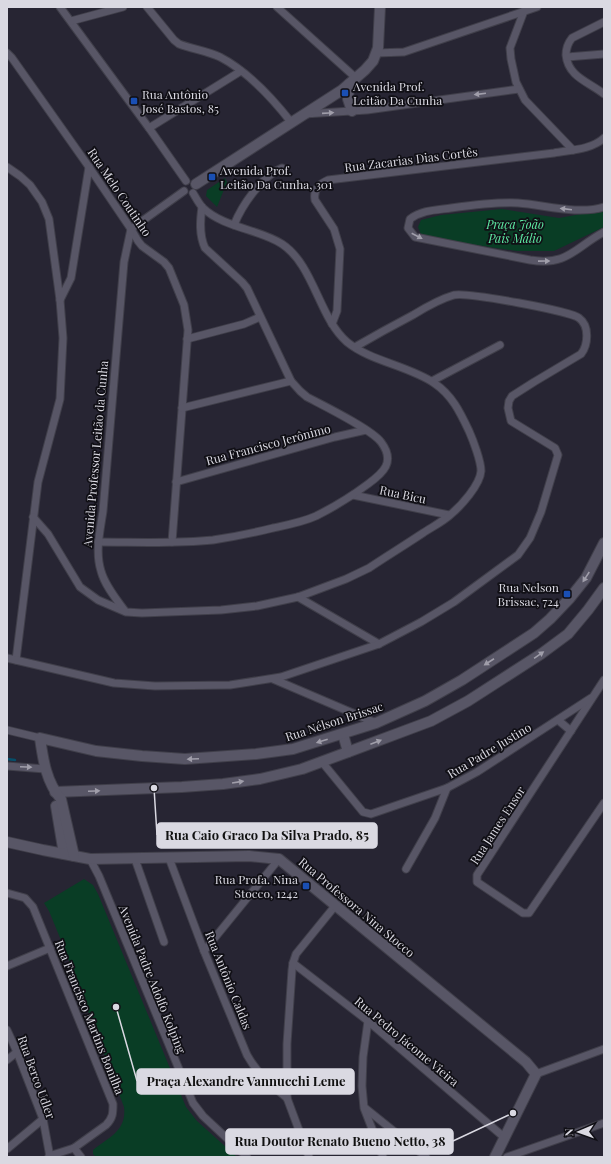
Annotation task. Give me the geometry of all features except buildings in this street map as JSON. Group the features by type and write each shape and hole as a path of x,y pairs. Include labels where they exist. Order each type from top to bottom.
{"street":[{"path":"60,7 192,186 202,208 200,231 205,248 247,288 291,381 306,397 366,430 382,443 388,460 387,466 379,476 353,495 316,516 284,526 214,540 172,542 98,542"},
{"path":"71,21 123,7"},
{"path":"147,7 179,44 220,57 241,70 269,97 291,122"},
{"path":"277,7 353,81"},
{"path":"132,229 184,191 188,194 192,186 353,81 370,65 377,53 380,26 380,7"},
{"path":"377,53 404,52 537,7"},
{"path":"524,11 510,48 513,70 519,89 525,100 573,150"},
{"path":"604,22 572,38 568,46 567,57 569,67 575,74 604,94"},
{"name":"Rua Melo Coutinho","path":"7,53 89,166 142,246 169,268 184,305 188,330 172,542"},
{"path":"567,57 604,54"},
{"path":"150,128 241,70"},
{"path":"352,111 348,99 353,81"},
{"path":"304,114 352,111 519,89"},
{"name":"Rua Zacarias Dias Cortês","path":"332,324 337,311 340,249 334,229 315,200 314,196 316,189 321,184 328,180 573,150 596,144 604,138"},
{"path":"60,300 71,278 89,166"},
{"path":"7,167 30,185 42,202 50,224 60,300 63,338 60,399 42,465 33,517 16,660"},
{"path":"234,225 239,212 254,191 269,177 282,168"},
{"path":"604,207 582,210 520,203 503,202 480,204 424,211 410,219 408,225 408,230 415,237 539,262 556,260 569,256 604,232"},
{"path":"33,517 48,534 80,587 98,600 126,612 142,614 221,610 257,606 298,597 346,579 370,568 450,515 464,502 478,481 480,475 480,465 470,434 456,405 441,387 432,381 355,347 342,337 332,324 316,291 291,251 274,240 234,225 202,208"},
{"name":"Avenida Professor Leitão da Cunha","path":"126,612 112,593 101,573 98,542 124,262 132,229"},
{"path":"7,658 114,683 142,686 230,685 273,679 379,644 421,622 454,602 518,555 525,546 542,512 558,455 555,448 511,421 508,408 509,401 512,396 581,354 586,346 587,335 582,321 575,315 528,305 460,294 438,301 355,347"},
{"path":"187,339 244,324 260,317"},
{"path":"432,381 500,345"},
{"path":"182,408 291,381"},
{"name":"Rua Francisco Jerônimo","path":"176,482 328,439 366,430"},
{"name":"Rua Bicu","path":"353,495 450,515"},
{"name":"Rua Nélson Brissac","path":"7,730 96,751 185,759 256,754 293,749 343,734 376,723 425,701 462,680 534,633 570,598 586,578 603,547"},
{"path":"55,792 174,788 223,784 288,772 322,762 431,720 468,701 541,654 568,634 604,588"},
{"path":"298,597 379,644"},
{"path":"273,679 376,723"},
{"name":"Rua Padre Justino","path":"322,762 363,812 371,814 447,788 477,772 593,697 604,680"},
{"name":"Rua James Ensor","path":"593,697 477,875 477,882 523,913 529,913 604,803"},
{"path":"558,720 570,731"},
{"path":"343,734 348,752"},
{"path":"40,738 45,769 55,792 55,800 69,855"},
{"path":"7,766 45,769"},
{"path":"406,869 435,818 447,788"},
{"name":"Rua Professora Nina Stocco","path":"7,842 90,859 249,856 279,859 526,1062 536,1074"},
{"path":"135,858 164,942"},
{"name":"Rua Antônio Caldas","path":"169,858 204,951 247,1055 261,1076 287,1098"},
{"name":"Avenida Padre Adolfo Kolping","path":"90,859 99,876 193,1104 203,1116 247,1157"},
{"path":"204,951 279,859"},
{"name":"Rua Francisco Martins Bonilha","path":"7,893 25,898 33,907 113,1104 111,1120 93,1135 74,1148 49,1156"},
{"path":"310,1157 287,1098 287,1044 293,963 296,954 335,906"},
{"path":"7,966 50,948"},
{"name":"Rua Pedro Jácome Vieira","path":"293,963 368,1021 505,1138"},
{"path":"368,1021 363,1057 362,1086 364,1108 383,1157"},
{"name":"Rua Berco Udler","path":"7,1030 43,1119 49,1156"},
{"path":"496,1157 536,1074 604,1049"},
{"path":"7,1060 17,1052"},
{"path":"364,1108 426,1157"},
{"path":"7,1149 43,1119"},
{"path":"507,1157 604,1123"},
{"path":"74,1148 81,1157"}],"green space":[{"path":"225,178 227,182 217,207 206,196 207,190"},
{"name":"Praça João Pais Málio","path":"502,209 559,218 604,210 604,227 554,251 517,251 422,237 418,227 421,220 441,215"},
{"path":"84,879 93,885 98,894 186,1107 197,1121 237,1157 96,1157 93,1154 93,1150 116,1133 120,1128 123,1122 124,1107 65,950 49,911 44,903"}],"waterway":[{"path":"7,759 15,760"}],"place":[{"name":"Avenida Prof. Leitão Da Cunha","path":"345,93"},
{"name":"Rua Antônio José Bastos, 85","path":"134,101"},
{"name":"Avenida Prof. Leitão Da Cunha, 301","path":"212,177"},
{"name":"Rua Nelson Brissac, 724","path":"567,594"},
{"name":"Rua Caio Graco Da Silva Prado, 85","path":"154,788"},
{"name":"Rua Profa. Nina Stocco, 1242","path":"306,886"},
{"name":"Praça Alexandre Vannucchi Leme","path":"116,1007"},
{"name":"Rua Doutor Renato Bueno Netto, 38","path":"513,1113"}]}
